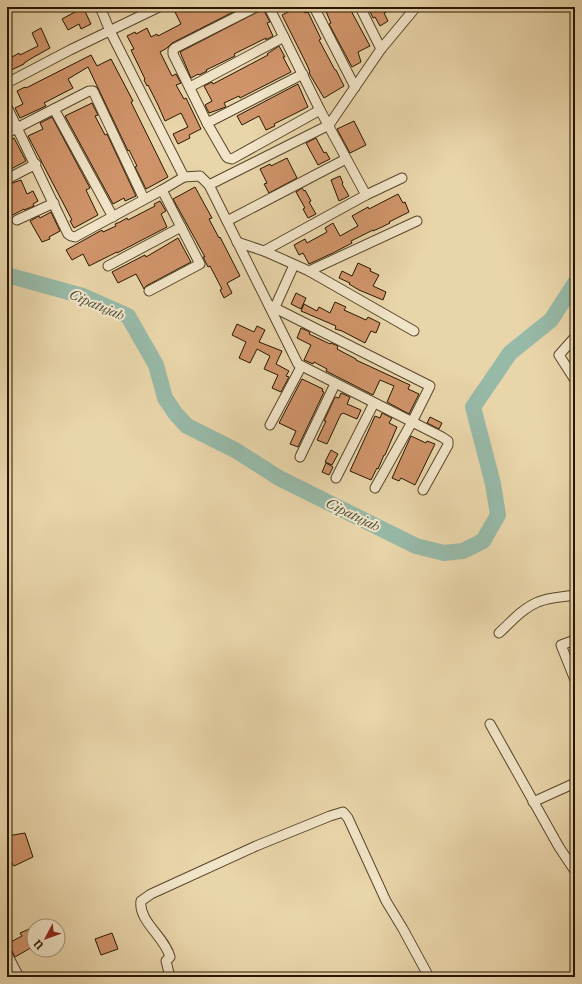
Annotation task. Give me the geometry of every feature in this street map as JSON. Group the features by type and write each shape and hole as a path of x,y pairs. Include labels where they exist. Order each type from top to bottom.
{"street":[{"path":"100,7 110,31 184,177"},
{"path":"7,82 159,7"},
{"path":"256,7 174,49 173,54 207,123 226,156 230,159 320,110"},
{"path":"269,7 320,110 366,195"},
{"path":"314,7 355,87"},
{"path":"360,7 381,49"},
{"path":"209,185 329,125 381,49 412,8"},
{"path":"190,87 284,37"},
{"path":"207,123 303,74"},
{"path":"7,133 93,91 144,199"},
{"path":"7,107 36,164 68,234 71,236 75,237 184,177 200,176 209,185 253,276 272,306 293,357 301,367 442,437 448,443 423,490"},
{"path":"54,109 113,217"},
{"path":"227,221 346,159"},
{"path":"7,178 36,164"},
{"path":"264,251 366,195 402,178"},
{"path":"149,291 200,264 162,190"},
{"path":"17,220 54,203"},
{"path":"309,271 417,221"},
{"path":"108,266 181,227"},
{"path":"237,242 264,251 309,271 414,331"},
{"path":"272,306 294,265"},
{"path":"272,306 430,386 412,422 375,488"},
{"path":"575,337 559,356 575,380"},
{"path":"270,425 301,367"},
{"path":"300,458 335,384"},
{"path":"336,478 374,403"},
{"path":"499,633 536,602 545,599 575,595"},
{"path":"575,640 561,645 575,680"},
{"path":"490,724 559,847 575,871"},
{"path":"533,802 575,783"},
{"path":"170,977 166,962 170,957 168,950 144,918 140,907 141,901 151,894 256,846 343,812 360,840 386,902 403,929 429,977"},
{"path":"7,954 19,977"}],"building":[{"path":"72,7 83,7 91,24 81,29 79,24 68,30 62,19 75,12"},
{"path":"185,7 205,7 207,11 214,7 241,8 172,43 160,52 172,76 176,74 181,83 176,85 184,99 186,98 201,129 189,135 190,138 178,144 173,134 188,127 181,113 165,121 148,85 147,86 144,80 145,79 131,50 134,49 127,36 135,32 136,34 147,28 151,37 157,34 158,36 181,24 175,12"},
{"path":"290,7 302,7 305,13 308,12 321,39 319,40 344,86 324,98 309,73 310,72 307,65 282,15 292,10"},
{"path":"324,7 349,7 370,46 358,52 361,62 352,67 329,24 331,23"},
{"path":"368,7 396,7 384,13 388,21 380,26 375,17 373,18"},
{"path":"263,9 270,22 267,23 273,36 234,54 235,56 191,78 180,52"},
{"path":"41,28 50,48 24,64 7,72 7,60 19,53 20,55 38,46 32,33"},
{"path":"279,46 291,72 240,98 239,96 224,103 226,107 209,113 205,105 212,101 204,86 212,82 213,84 268,55 267,54"},
{"path":"91,55 97,66 111,59 133,101 131,102 168,177 146,189 135,167 137,166 129,150 128,151 88,67 68,79 73,88 44,103 46,106 20,118 15,108 23,104 17,91 25,87 26,88"},
{"path":"298,84 308,107 274,124 275,126 266,130 259,116 242,125 237,116"},
{"path":"92,103 98,115 95,116 105,135 107,134 136,196 125,201 124,198 113,204 65,116"},
{"path":"52,117 90,188 86,190 98,215 74,228 70,221 72,220 28,136 43,129 40,123"},
{"path":"354,121 366,145 350,153 337,129"},
{"path":"14,138 26,161 7,172 7,142"},
{"path":"316,138 324,153 326,152 330,159 318,165 306,143"},
{"path":"287,158 297,178 269,193 264,184 267,183 260,169 270,164 271,166"},
{"path":"340,176 343,183 342,184 349,196 339,201 331,180"},
{"path":"21,180 27,194 33,191 38,201 33,204 34,206 24,209 7,218 7,185"},
{"path":"195,187 212,218 209,219 240,276 227,283 232,293 224,298 220,290 222,289 210,266 208,267 203,257 205,257 173,199"},
{"path":"302,188 304,191 305,190 311,201 309,202 316,214 308,218 303,209 305,208 296,192"},
{"path":"398,194 403,203 405,202 409,212 382,227 351,241 352,243 333,253 309,264 303,253 299,255 294,245 305,239 307,243 327,232 325,228 333,223 340,236 358,226 352,216 368,207 369,209"},
{"path":"160,201 166,211 161,214 167,227 89,266 83,254 72,260 66,250 102,230 103,232 116,226 115,224 127,218 128,220 155,206 154,204"},
{"path":"51,212 60,231 49,237 50,239 42,242 30,221"},
{"path":"178,238 191,262 146,286 144,289 136,274 118,283 112,272 145,255 146,257"},
{"path":"358,263 371,269 370,271 379,275 373,286 386,292 383,300 359,290 349,284 350,283 339,278 342,271 352,276"},
{"path":"296,293 306,298 301,309 291,304"},
{"path":"335,302 346,307 344,310 366,320 368,317 380,323 376,333 371,331 365,343 335,329 336,326 301,311 304,304 317,311 319,307 330,313"},
{"path":"237,324 254,332 257,326 265,330 259,342 282,351 276,364 289,371 286,376 289,377 281,392 272,388 278,375 264,369 270,356 257,349 250,363 239,358 246,342 232,335"},
{"path":"301,328 310,332 309,334 330,344 331,343 338,346 337,349 356,360 410,385 408,389 419,394 409,414 387,402 394,386 380,380 373,395 326,371 327,369 314,362 313,364 304,360 311,345 297,338"},
{"path":"302,379 323,389 322,391 324,392 298,447 290,444 296,431 279,423"},
{"path":"341,393 350,397 347,404 361,410 357,419 343,413 341,414 327,444 317,440 335,397 339,398"},
{"path":"382,413 392,418 389,423 397,427 385,455 371,480 350,471 375,416 380,418"},
{"path":"430,417 442,423 439,429 427,423"},
{"path":"411,436 426,443 427,441 435,444 415,485 401,478 399,481 392,478"},
{"path":"331,450 338,454 332,465 325,462"},
{"path":"326,463 333,467 329,475 322,472"},
{"path":"25,833 33,857 14,866 9,859 7,860 7,836"},
{"path":"26,930 26,951 15,957 11,949 7,948 7,944 22,936 20,933"},
{"path":"112,933 118,949 101,955 95,939"}],"waterway":[{"name":"Cipatujah","path":"7,275 83,296 128,316 156,365 165,398 175,413 187,426 235,450 279,478 416,546 444,553 463,551 483,541 498,515 493,484 473,407 510,353 551,320 575,283"}]}
